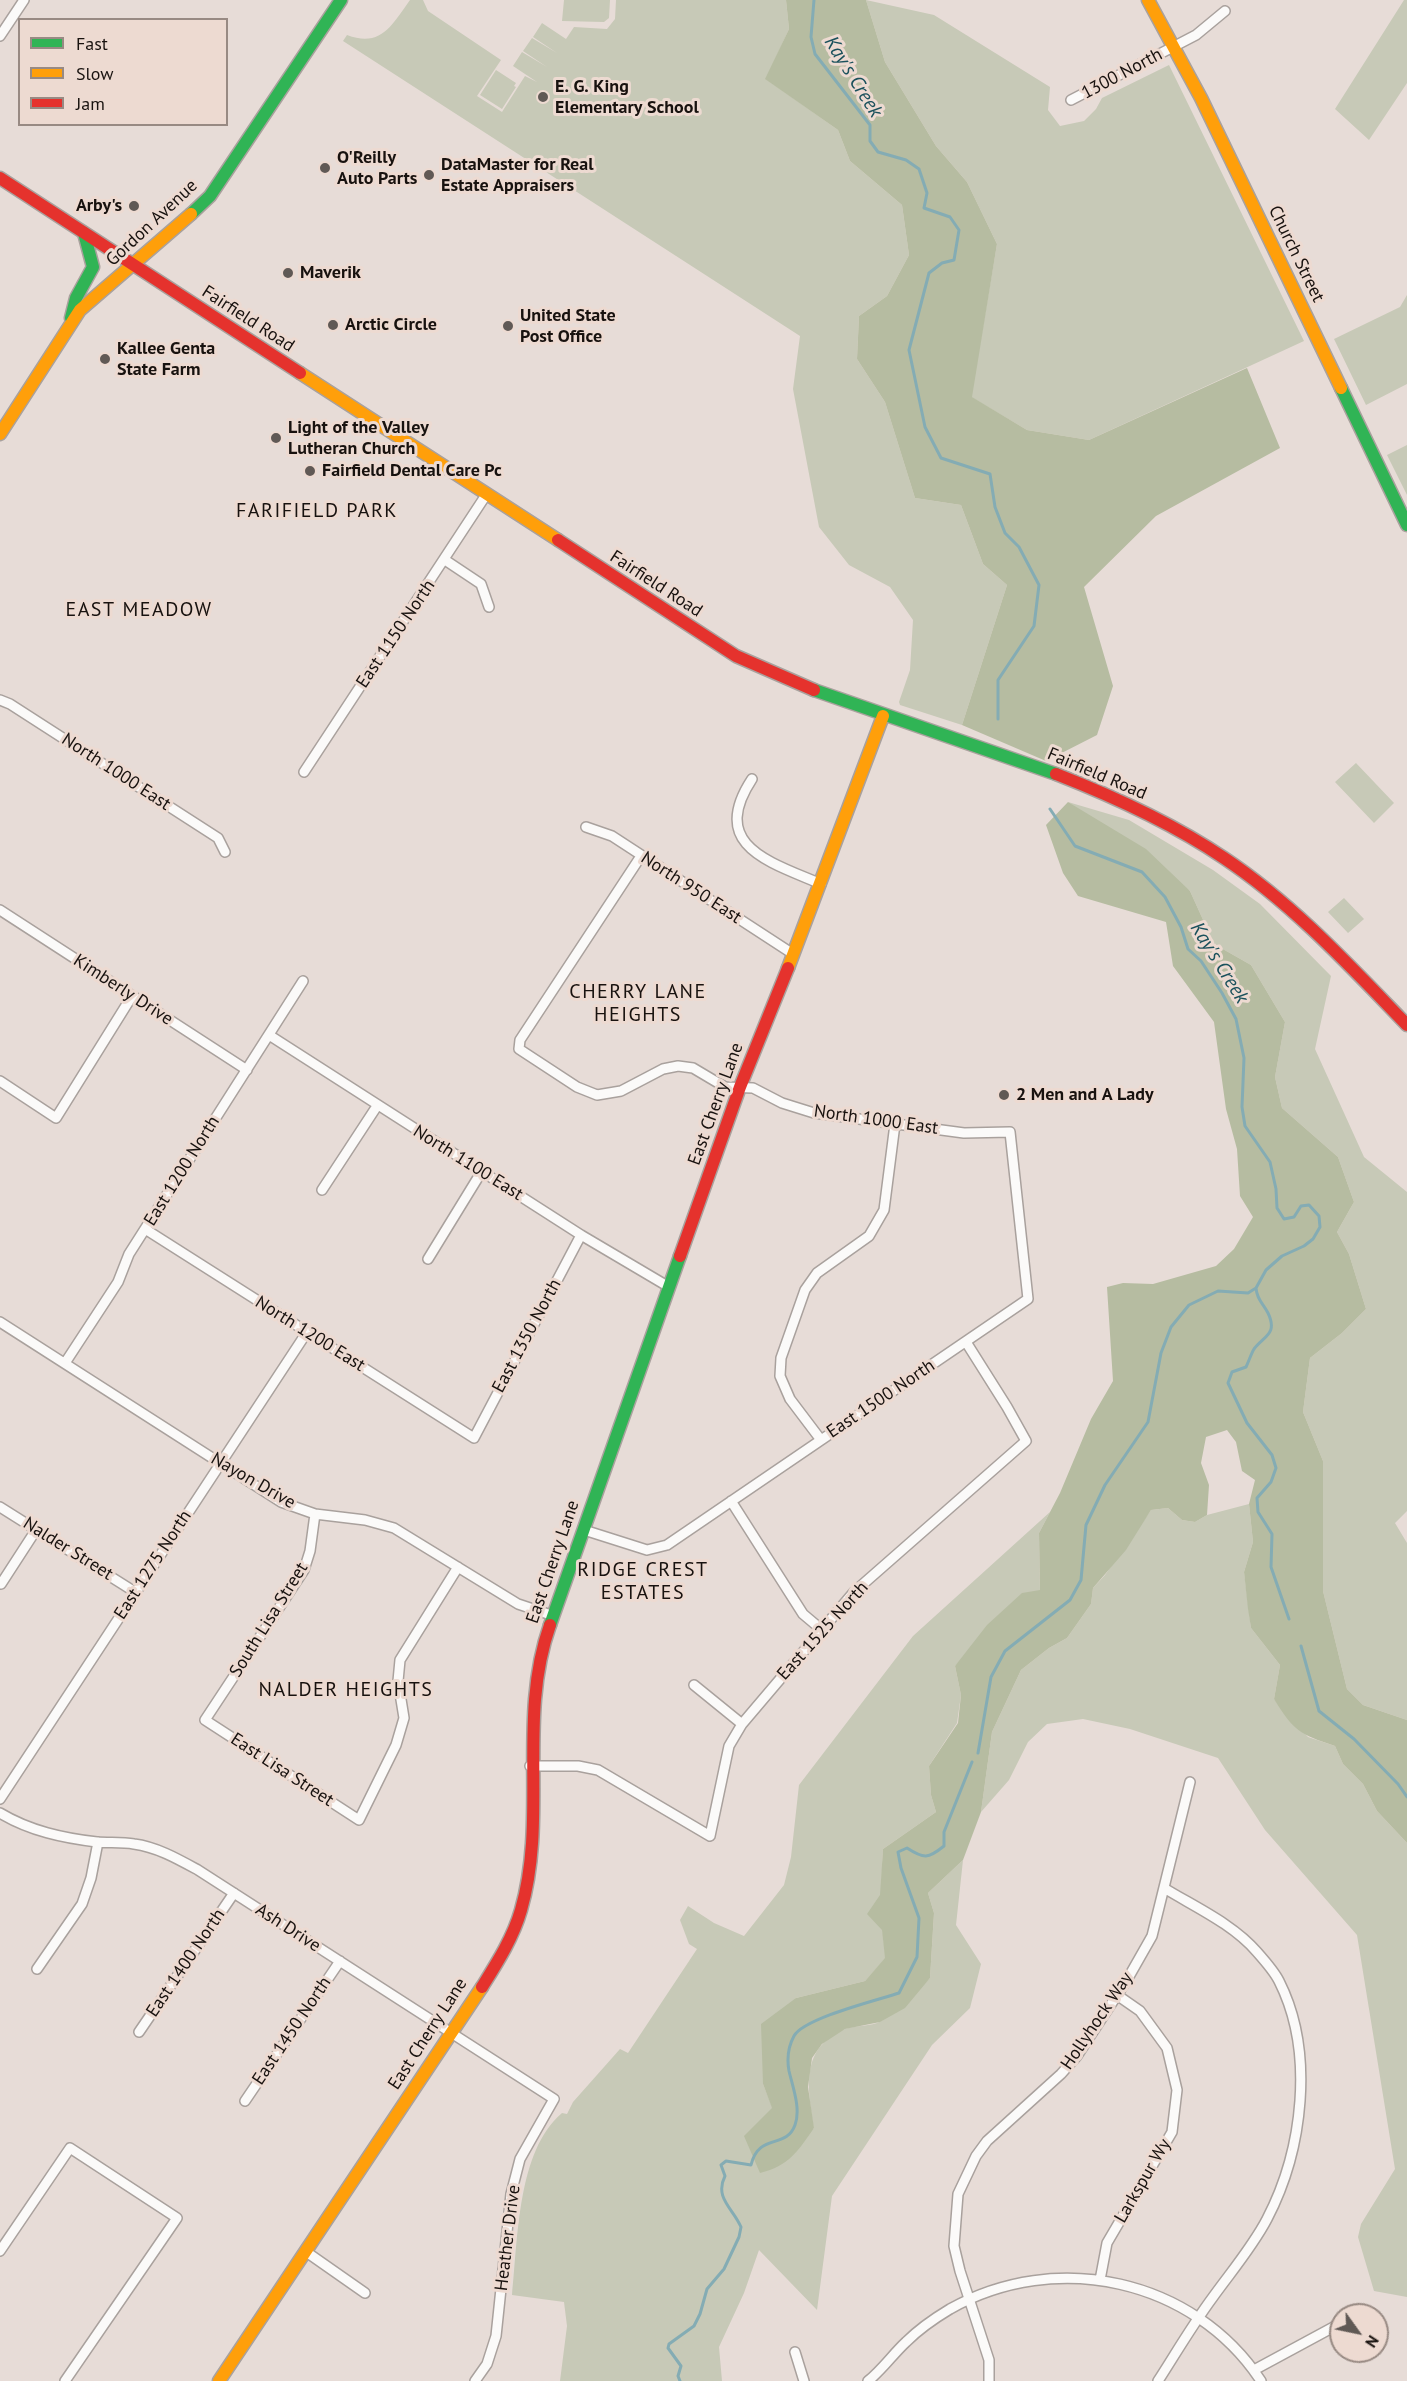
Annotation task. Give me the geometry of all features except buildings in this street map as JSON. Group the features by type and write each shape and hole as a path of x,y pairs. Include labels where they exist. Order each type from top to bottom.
{"street":[{"path":"0,36 24,0"},
{"name":"Gordon Avenue","path":"0,434 83,307 134,266 210,196 341,0"},
{"name":"Church Street","path":"1148,0 1201,98 1407,525"},
{"name":"1300 North","path":"1071,100 1196,35 1225,11"},
{"name":"Fairfield Road","path":"0,178 736,656 796,684 1033,766 1094,790 1154,817 1222,856 1267,889 1317,932 1407,1025"},
{"path":"70,325 76,298 93,267 84,233"},
{"name":"East 1150 North","path":"304,772 486,495"},
{"path":"445,560 482,584 489,607"},
{"name":"North 1000 East","path":"0,700 10,704 218,838 225,852"},
{"name":"East Cherry Lane","path":"219,2381 451,2032 510,1938 528,1880 531,1845 531,1714 535,1677 554,1616 740,1087 884,716"},
{"path":"752,779 741,797 737,811 738,827 743,840 763,859 820,884"},
{"name":"North 950 East","path":"586,827 612,836 793,954"},
{"name":"North 1000 East","path":"641,856 520,1040 519,1049 577,1087 597,1095 621,1090 663,1069 678,1066 693,1068 725,1087 753,1088 782,1103 814,1113 964,1133 1010,1132"},
{"name":"Kimberly Drive","path":"0,910 247,1070"},
{"name":"East 1200 North","path":"65,1363 118,1282 129,1254 303,981"},
{"path":"0,1081 56,1118 132,996"},
{"name":"North 1100 East","path":"268,1035 581,1235 669,1287"},
{"path":"322,1190 377,1106"},
{"path":"820,1440 790,1400 780,1376 781,1358 805,1290 817,1273 869,1236 884,1210 895,1124"},
{"name":"East 1500 North","path":"584,1530 647,1550 667,1545 1028,1299 1010,1132"},
{"path":"428,1259 482,1171"},
{"name":"North 1200 East","path":"145,1229 474,1438"},
{"name":"East 1350 North","path":"474,1438 581,1235"},
{"name":"Nayon Drive","path":"0,1322 281,1502 315,1514 365,1520 394,1528 518,1604 554,1616"},
{"name":"East 1275 North","path":"0,1799 307,1332"},
{"name":"East 1525 North","path":"530,1766 578,1767 598,1770 710,1836 729,1746 742,1724 854,1592 1026,1441 966,1342"},
{"path":"731,1501 803,1614 822,1630"},
{"name":"Nalder Street","path":"0,1507 135,1592"},
{"name":"South Lisa Street","path":"205,1720 304,1570 310,1551 315,1514"},
{"path":"1,1584 36,1530"},
{"name":"East Lisa Street","path":"205,1720 359,1820 396,1745 404,1718 398,1681 400,1660 458,1567"},
{"path":"694,1685 742,1724"},
{"name":"Hollyhock Way","path":"988,2381 988,2360 954,2246 958,2194 987,2140 1040,2094 1072,2062 1117,1995 1152,1936 1190,1782"},
{"name":"Ash Drive","path":"0,1813 25,1826 56,1836 134,1844 165,1852 234,1893 554,2099"},
{"path":"37,1970 81,1904 91,1878 98,1842"},
{"path":"1158,2381 1198,2318 1267,2219 1291,2158 1300,2103 1300,2058 1295,2022 1279,1980 1256,1950 1224,1925 1164,1888"},
{"name":"East 1400 North","path":"139,2032 234,1893"},
{"name":"East 1450 North","path":"245,2101 339,1961"},
{"name":"Larkspur Wy","path":"1100,2280 1107,2243 1172,2132 1177,2090 1167,2048 1140,2011 1117,1995"},
{"name":"Heather Drive","path":"475,2381 487,2364 496,2336 511,2194 520,2159 554,2099"},
{"path":"0,2251 70,2148 177,2218 65,2381"},
{"path":"305,2251 365,2293"},
{"path":"868,2381 907,2341 929,2323 970,2299 995,2289 1050,2277 1100,2280 1154,2296 1198,2318 1235,2347 1262,2381"},
{"path":"1254,2370 1329,2329"},
{"path":"795,2352 804,2381"}],"green space":[{"path":"410,0 423,0 428,11 501,60 477,96 502,112 525,76 537,82 513,66 522,52 547,67 523,51 532,38 557,53 533,37 542,23 566,39 574,27 607,29 615,19 616,0 786,0 789,29 766,79 838,130 850,161 902,205 909,255 887,296 859,316 857,359 885,402 915,498 961,505 983,564 1007,585 962,725 900,705 910,670 913,620 890,587 849,565 819,527 793,389 800,336 343,41 347,35 369,39 385,32"},
{"path":"564,0 610,0 609,18 604,22 562,21"},
{"path":"786,0 866,0 885,62 936,146 967,182 997,244 972,397 1027,430 1089,440 1247,368 1280,448 1156,516 1084,587 1113,686 1097,735 1046,761 962,725 1007,585 983,564 961,505 915,498 885,402 857,359 859,316 887,296 909,255 902,205 850,161 838,130 765,79 789,29"},
{"path":"866,0 934,15 1050,87 1048,110 1060,126 1084,121 1096,109 1102,98 1169,65 1304,341 1089,440 1027,430 971,397 997,244 967,182 936,146 885,62"},
{"path":"1404,0 1407,0 1407,83 1369,140 1335,109"},
{"path":"496,70 516,83 514,86 516,87 502,109 480,95"},
{"path":"1407,295 1407,384 1366,405 1334,339 1400,307"},
{"path":"1407,445 1407,495 1387,455"},
{"path":"1356,763 1394,803 1374,823 1335,782"},
{"path":"1068,802 1129,820 1213,870 1260,904 1331,976 1315,1049 1364,1157 1407,1192 1407,1511 1395,1523 1407,1543 1407,1720 1363,1705 1347,1689 1323,1591 1323,1461 1303,1412 1310,1358 1342,1333 1366,1309 1349,1254 1337,1232 1354,1202 1338,1157 1282,1108 1275,1077 1285,1022 1251,965 1214,944 1190,891"},
{"path":"1068,802 1146,849 1190,891 1214,944 1251,965 1285,1022 1275,1077 1282,1108 1338,1157 1354,1202 1337,1232 1349,1254 1366,1309 1342,1333 1310,1358 1303,1412 1323,1461 1323,1591 1347,1689 1363,1705 1407,1720 1407,1843 1377,1811 1363,1784 1343,1764 1335,1746 1298,1730 1274,1699 1280,1665 1251,1628 1244,1572 1253,1542 1249,1504 1255,1480 1242,1471 1236,1442 1227,1430 1206,1437 1201,1463 1209,1485 1207,1515 1195,1522 1182,1520 1168,1508 1151,1510 1126,1550 1093,1588 1091,1604 1067,1638 1049,1648 1021,1670 992,1732 981,1812 963,1860 928,1893 934,1913 930,1978 905,2008 880,2022 845,2029 822,2044 812,2058 808,2087 814,2128 786,2162 760,2173 744,2136 772,2108 763,2084 761,2024 796,1998 865,1981 885,1958 882,1930 867,1914 880,1895 883,1849 936,1812 931,1795 929,1766 958,1723 961,1695 955,1666 987,1625 1022,1593 1040,1590 1039,1533 1060,1493 1091,1419 1113,1381 1107,1287 1123,1283 1153,1284 1216,1266 1234,1249 1253,1217 1240,1196 1237,1149 1226,1109 1214,1022 1173,966 1166,922 1078,896 1063,873 1046,825"},
{"path":"1344,898 1364,919 1348,933 1328,912"},
{"path":"1249,1504 1253,1542 1244,1572 1251,1628 1280,1665 1274,1699 1308,1737 1335,1746 1343,1764 1363,1784 1377,1811 1407,1843 1407,2297 1374,2291 1358,2237 1361,2224 1395,2169 1357,1935 1265,1830 1218,1758 1130,1729 1083,1719 1047,1724 1028,1742 1009,1780 981,1812 992,1732 1021,1670 1049,1648 1067,1638 1091,1604 1093,1588 1105,1575 1151,1510 1168,1508 1182,1520 1195,1522 1207,1515"},
{"path":"1050,1512 1039,1533 1040,1591 955,1666 961,1695 957,1723 929,1766 931,1795 936,1812 883,1849 882,1904 886,1958 865,1981 796,1998 763,2084 773,2109 814,2129 809,2085 813,2058 830,2037 845,2029 873,2024 888,2017 930,1978 934,1913 928,1893 963,1860 956,1925 981,1964 970,2008 932,2045 832,2196 817,2310 759,2250 744,2293 719,2347 722,2381 560,2381 567,2326 564,2302 512,2295 522,2198 536,2150 547,2129 562,2113 567,2114 573,2102 620,2049 628,2053 697,1949 689,1944 680,1920 688,1906 714,1923 744,1936 784,1885 791,1857 799,1785 913,1636"}],"waterway":[{"name":"Kay's Creek","path":"814,0 811,37 815,54 870,125 870,141 878,152 906,160 919,169 927,193 924,208 950,217 959,230 954,260 942,263 929,273 909,350 925,427 941,458 990,474 995,507 1005,533 1019,547 1039,585 1034,626 998,680 998,719"},
{"name":"Kay's Creek","path":"978,1753 991,1677 1005,1651 1070,1600 1081,1580 1086,1525 1105,1485 1148,1422 1161,1353 1171,1327 1189,1305 1218,1291 1248,1293 1256,1288 1266,1270 1282,1256 1304,1246 1313,1239 1320,1227 1319,1216 1309,1205 1301,1206 1294,1217 1284,1219 1277,1208 1276,1189 1270,1162 1245,1126 1242,1107 1244,1058 1236,1019 1201,961 1188,949 1181,927 1165,897 1142,872 1075,846 1050,809"},
{"path":"1256,1288 1259,1299 1271,1320 1271,1330 1254,1349 1246,1367 1232,1372 1228,1383 1247,1423 1272,1455 1276,1468 1271,1482 1257,1498 1258,1512 1272,1534 1271,1567 1289,1619"},
{"path":"1301,1646 1319,1711 1354,1739 1398,1784 1407,1797"},
{"path":"680,2381 678,2376 681,2366 668,2348 669,2344 694,2326 707,2289 724,2269 739,2237 741,2227 723,2197 722,2184 725,2176 721,2165 726,2161 751,2165 760,2148 791,2133 797,2119 797,2112 788,2054 794,2036 801,2029 826,2016 899,1993 917,1957 919,1918 901,1868 898,1852 907,1848 926,1856 944,1846 944,1832 972,1762"}],"traffic: fast":[{"path":"191,214 210,196 341,0"},
{"path":"71,318 76,298 93,267 84,233"},
{"path":"1341,388 1407,525"},
{"path":"814,690 1056,774"},
{"path":"550,1625 680,1256"}],"traffic: slow":[{"path":"1148,0 1201,98 1341,388"},
{"path":"0,434 80,310 191,214"},
{"path":"300,373 558,540"},
{"path":"788,968 883,716"},
{"path":"219,2381 482,1987"}],"traffic: jam":[{"path":"0,178 300,373"},
{"path":"558,540 736,656 814,690"},
{"path":"1056,774 1164,822 1224,858 1297,915 1407,1025"},
{"path":"680,1256 740,1087 788,968"},
{"path":"482,1987 514,1930 529,1875 535,1696 540,1660 550,1625"}],"place":[{"name":"E. G. King Elementary School","path":"543,97"},
{"name":"O'Reilly Auto Parts","path":"325,168"},
{"name":"DataMaster for Real Estate Appraisers","path":"429,175"},
{"name":"Arby's","path":"134,206"},
{"name":"Maverik","path":"288,273"},
{"name":"Arctic Circle","path":"333,325"},
{"name":"United State Post Office","path":"508,326"},
{"name":"Kallee Genta State Farm","path":"105,359"},
{"name":"Light of the Valley Lutheran Church","path":"276,438"},
{"name":"Fairfield Dental Care Pc","path":"310,471"},
{"name":"2 Men and A Lady","path":"1004,1095"}],"district":[{"name":"FARIFIELD PARK","path":"317,511"},
{"name":"EAST MEADOW","path":"139,610"},
{"name":"CHERRY LANE HEIGHTS","path":"638,1004"},
{"name":"RIDGE CREST ESTATES","path":"643,1582"},
{"name":"NALDER HEIGHTS","path":"346,1690"}]}
